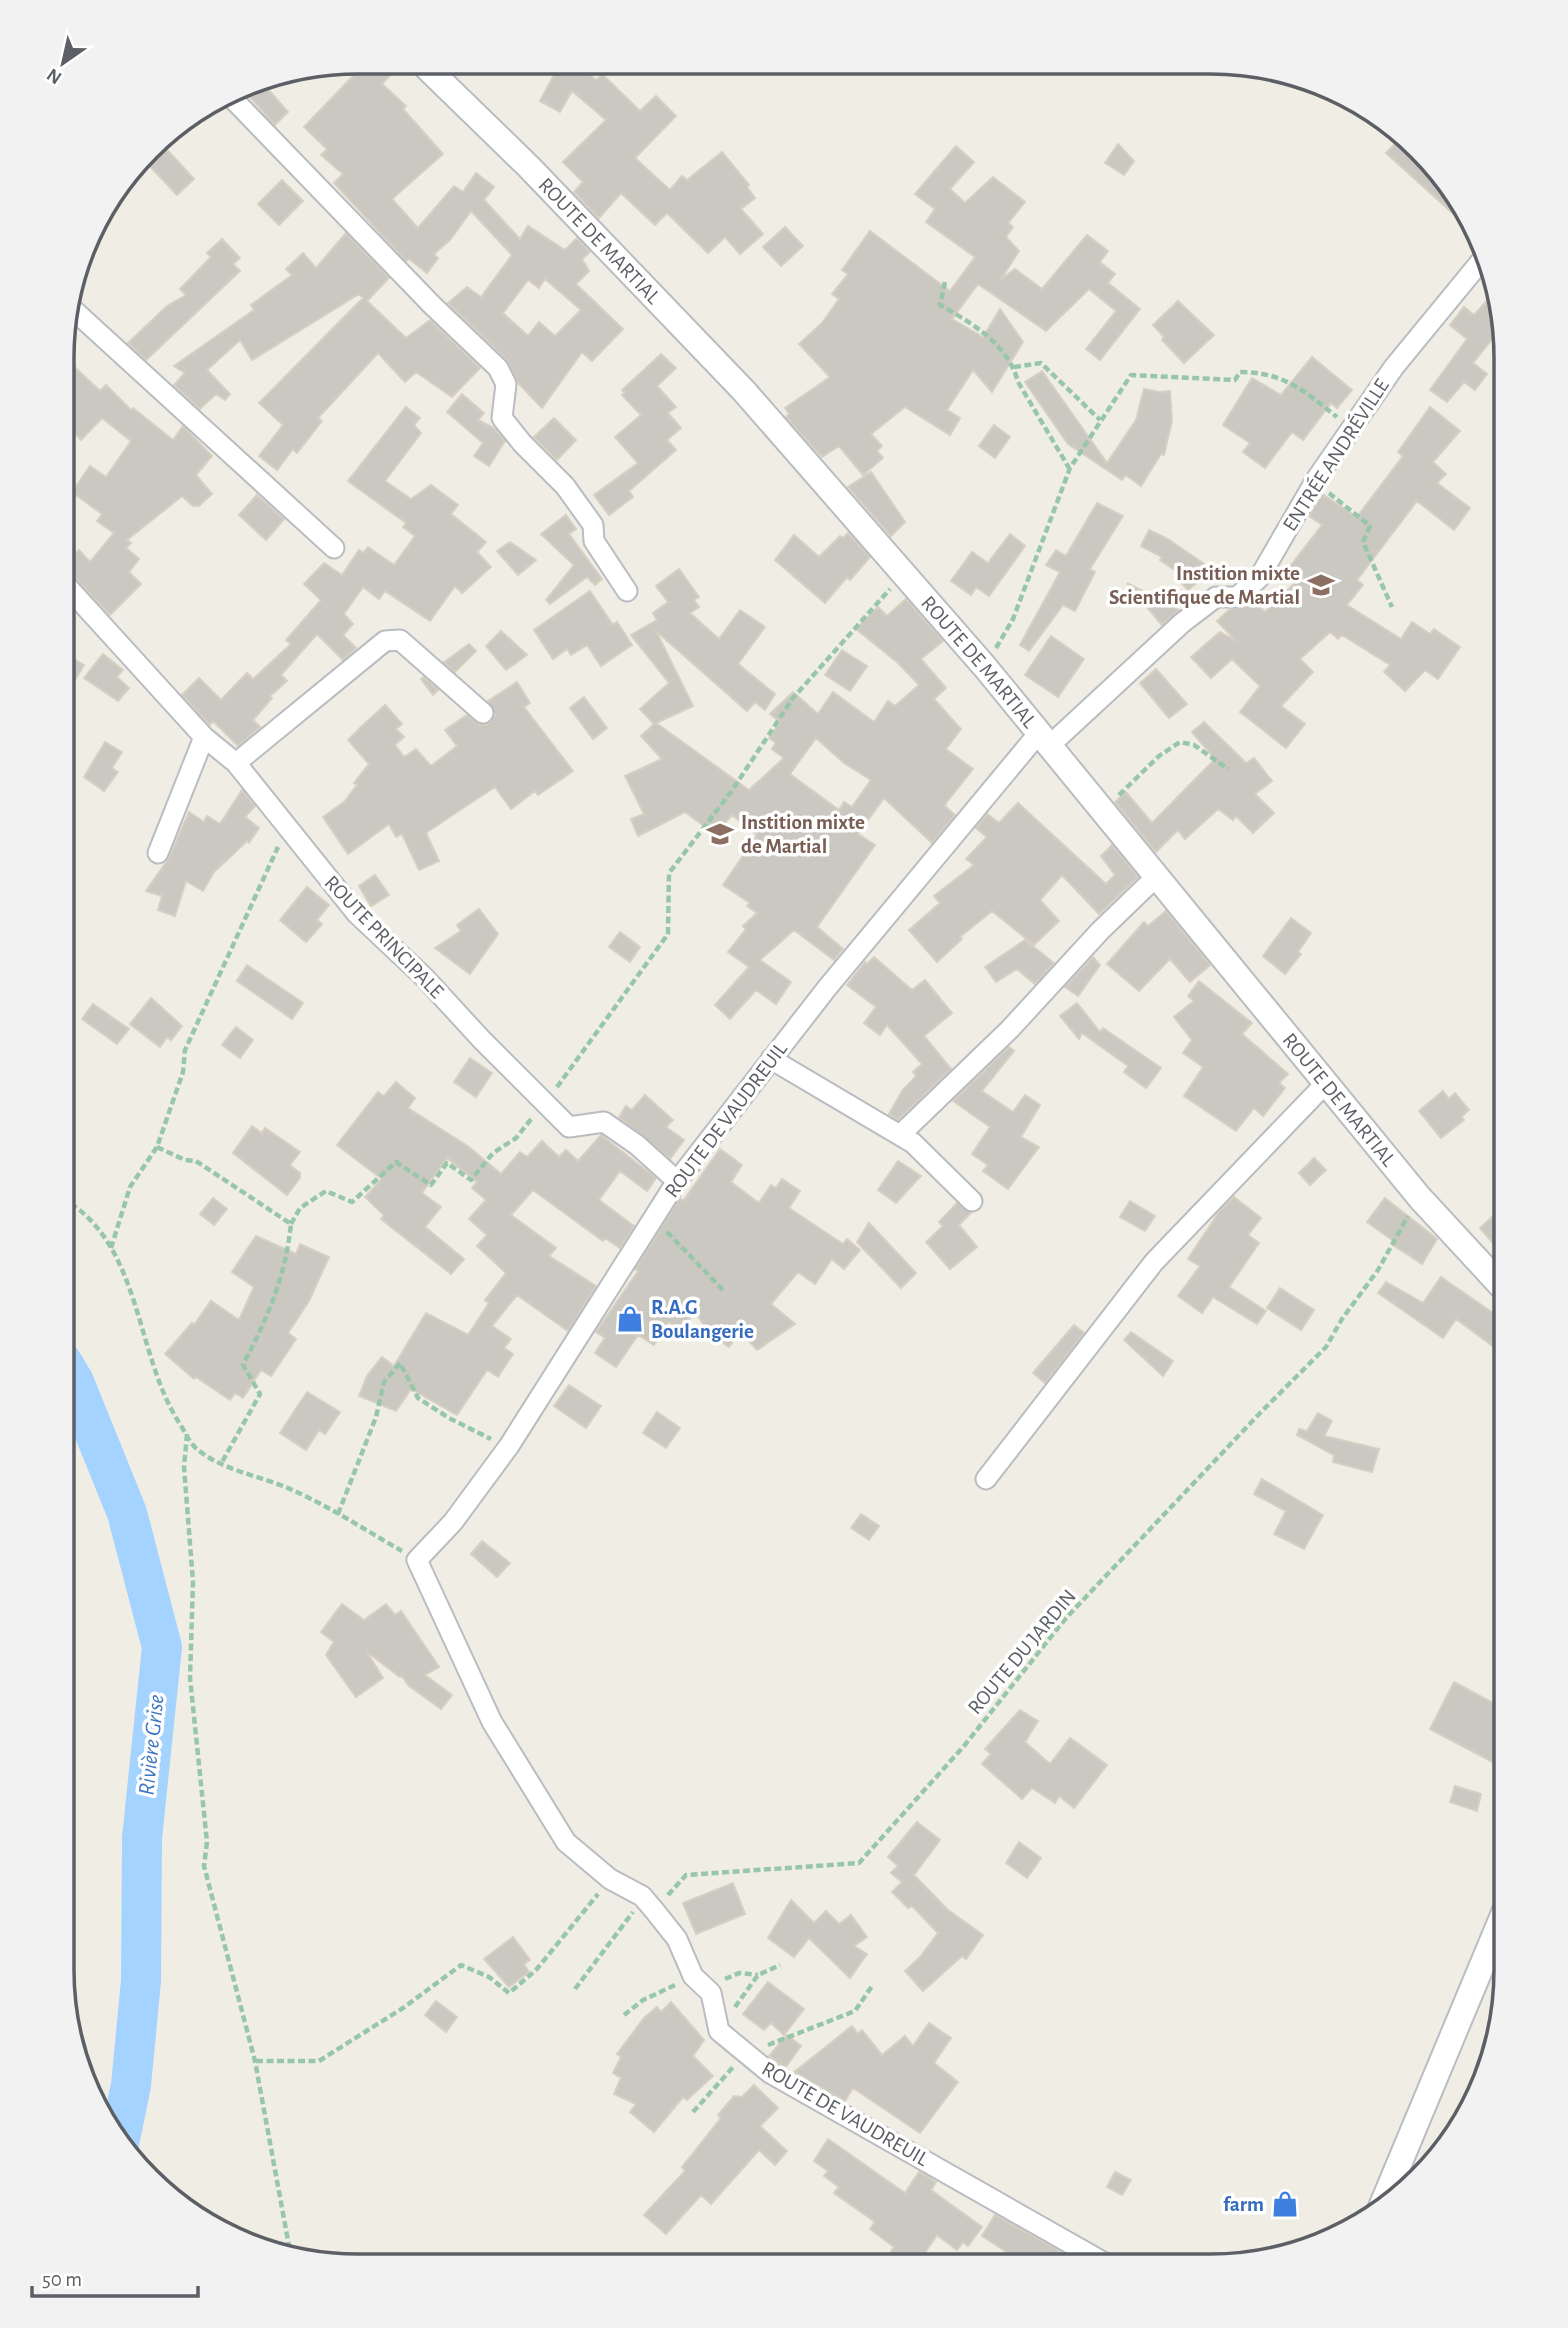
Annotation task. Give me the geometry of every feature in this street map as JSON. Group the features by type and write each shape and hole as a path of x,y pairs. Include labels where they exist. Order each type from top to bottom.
{"street":[{"name":"ROUTE DE MARTIAL","path":"433,74 529,167 744,391 985,667 1420,1198 1494,1278"},
{"path":"235,101 432,305 498,368 506,384 502,418 522,443 565,486 593,524 593,541 627,591"},
{"name":"ENTRÉE ANDRÉVILLE","path":"1044,740 1216,597 1237,597 1259,578 1314,482 1394,367 1478,264"},
{"path":"77,314 334,548"},
{"name":"ROUTE PRINCIPALE","path":"74,594 204,737 236,763 357,914 425,978 544,1103 569,1127 604,1122 637,1145 677,1181"},
{"path":"236,763 385,640 400,640 483,713"},
{"path":"158,853 204,737"},
{"name":"ROUTE DE VAUDREUIL","path":"417,1560 453,1522 509,1446 677,1181 771,1059 1044,740"},
{"path":"900,1135 1010,1029 1100,931 1157,876"},
{"path":"771,1059 913,1143 972,1201"},
{"path":"986,1479 1154,1262 1326,1083"},
{"path":"417,1560 492,1721 566,1842 610,1879 642,1896 654,1910 677,1939 699,1981 711,1993 719,2031"},
{"path":"1387,2193 1494,1938"},
{"name":"ROUTE DE VAUDREUIL","path":"719,2031 770,2073 1089,2254"}],"path":[{"path":"945,282 940,305 991,339 1014,367 1018,382 1070,468"},
{"path":"1014,367 1041,363 1100,420"},
{"path":"985,667 1013,620 1070,468 1131,375 1236,380 1240,372 1268,372 1303,390 1353,429"},
{"path":"1314,482 1370,526 1363,542 1392,607"},
{"path":"222,1462 260,1394 243,1365 275,1301 287,1261 291,1224 300,1208 326,1191 352,1202 396,1162 431,1185 447,1163 471,1180 493,1153 516,1138 668,934 669,873 731,792 793,698 902,575"},
{"path":"1103,810 1158,756 1181,742 1194,745 1228,769"},
{"path":"111,1248 130,1187 158,1147 183,1072 185,1050 287,827"},
{"path":"158,1147 185,1160 196,1161 291,1224"},
{"name":"ROUTE DU JARDIN","path":"575,1989 617,1929 637,1908 654,1910 687,1875 859,1863 964,1746 1066,1618 1326,1347 1420,1198"},
{"path":"74,1204 79,1207 111,1248 132,1292 168,1406 197,1449 290,1489 417,1560"},
{"path":"654,1219 723,1290"},
{"path":"338,1514 376,1417 384,1382 400,1363 418,1398 477,1434 509,1446"},
{"path":"187,1434 184,1467 193,1582 190,1678 207,1842 204,1866 256,2061 289,2246"},
{"path":"256,2061 319,2061 403,2008 461,1965 489,1977 509,1993 536,1970 586,1909"},
{"path":"624,2015 643,2000 699,1981 738,1973 758,1975 780,1965"},
{"path":"719,2031 758,1975"},
{"path":"692,2112 746,2053 855,2011 872,1986"}],"building":[{"path":"351,74 391,74 382,84 406,106 403,109 443,154 392,199 418,228 454,186 463,192 476,173 494,187 484,200 520,239 528,226 565,250 577,238 590,252 582,259 589,271 576,284 623,329 592,361 582,352 542,408 518,383 506,359 448,303 467,287 481,297 512,255 471,211 450,240 434,254 438,258 427,273 409,259 406,261 334,183 343,174 321,155 327,149 304,127 353,76","holes":["545,279 581,310 555,336 539,322 528,336 503,313 528,280 539,288"]},
{"path":"555,74 588,74 597,80 602,74 640,111 656,96 676,116 635,158 670,190 682,176 687,180 722,152 749,185 747,187 755,198 741,209 763,234 740,254 725,237 708,253 667,213 655,225 621,193 599,218 574,192 583,182 563,162 606,120 572,91 560,112 540,101"},
{"path":"267,89 288,112 275,125 248,95"},
{"path":"1118,144 1134,161 1124,175 1105,163"},
{"path":"1398,144 1424,170 1456,217 1386,153"},
{"path":"956,146 974,162 950,189 965,203 993,177 1025,202 1008,223 1013,227 1006,237 1019,251 1001,279 1015,269 1042,289 1087,235 1108,251 1100,262 1115,274 1108,283 1140,309 1100,360 1086,349 1116,311 1089,289 1046,331 978,284 952,319 983,337 1000,309 1023,342 992,392 973,370 947,410 960,418 950,435 905,407 871,434 882,446 877,451 883,458 863,475 839,446 822,457 786,417 789,414 785,408 830,377 799,344 822,323 839,299 832,294 848,274 842,270 870,231 950,291 975,257 926,222 935,209 915,194"},
{"path":"166,148 194,179 177,195 149,165"},
{"path":"282,180 303,201 279,225 258,204"},
{"path":"785,227 803,246 781,266 763,247"},
{"path":"346,233 389,278 367,301 406,338 430,320 480,368 452,397 416,372 405,382 378,353 318,418 322,421 297,453 293,449 277,470 259,456 283,425 259,403 363,298 359,294 252,360 240,340 207,370 230,394 225,400 216,394 200,409 174,385 185,373 174,366 254,310 251,305 292,275 286,269 303,253 316,268"},
{"path":"222,239 240,258 233,264 240,271 146,360 128,343 167,306 186,295 180,289 211,257 207,253"},
{"path":"1488,299 1494,337 1473,363 1487,374 1475,390 1464,382 1447,402 1430,390 1467,339 1450,325 1464,307 1474,315"},
{"path":"1178,301 1214,335 1184,363 1162,340 1164,337 1153,325"},
{"path":"661,354 676,368 657,386 676,407 668,413 681,428 667,440 676,450 629,491 633,497 609,515 594,495 638,463 615,437 641,415 622,395 625,392 622,390"},
{"path":"1312,357 1352,390 1337,408 1331,403 1303,440 1292,432 1265,468 1243,452 1250,443 1223,425 1252,378 1281,395"},
{"path":"74,366 100,391 106,385 131,410 133,408 173,440 183,426 212,456 196,475 212,494 199,506 193,506 182,496 127,540 131,543 126,548 139,559 129,572 141,584 110,615 74,577 74,555 79,550 90,562 114,533 97,521 102,514 74,493 74,489 90,466 106,477 131,441 102,418 81,440 74,432"},
{"path":"1042,371 1107,463 1136,420 1144,389 1170,391 1172,421 1164,455 1161,454 1141,486 1126,475 1122,480 1068,444 1025,382"},
{"path":"462,394 484,413 478,420 494,428 505,441 489,466 474,456 483,443 447,412"},
{"path":"406,407 420,418 414,425 421,433 385,481 411,499 431,485 458,505 451,514 486,542 477,552 491,567 462,593 455,586 430,621 385,591 379,599 363,587 344,614 353,624 343,635 356,648 343,660 317,634 281,675 287,681 270,696 272,698 253,720 260,727 238,746 213,721 210,725 182,695 199,678 221,700 247,673 253,679 291,644 286,640 321,600 304,584 324,563 342,575 359,550 363,553 368,547 394,565 415,536 403,527 406,523 348,481"},
{"path":"1430,407 1460,431 1433,462 1446,474 1437,483 1470,508 1454,530 1417,501 1357,580 1363,585 1347,605 1401,639 1412,622 1430,634 1434,629 1460,647 1438,679 1425,670 1405,691 1384,672 1390,665 1342,635 1338,639 1330,632 1300,659 1313,672 1281,706 1305,724 1286,748 1240,712 1260,686 1232,659 1211,678 1191,657 1220,632 1236,641 1217,621 1230,609 1244,607 1252,600 1265,612 1300,578 1288,569 1322,525 1309,516 1322,494 1357,517 1403,456 1398,452"},
{"path":"554,418 576,440 557,460 534,437"},
{"path":"994,425 1010,437 995,458 979,446"},
{"path":"871,472 905,522 891,536 848,487"},
{"path":"257,495 284,519 266,540 239,515"},
{"path":"1097,503 1123,516 1090,569 1095,572 1075,611 1063,605 1029,651 1020,645 1060,572 1046,565 1056,550 1066,556"},
{"path":"566,515 576,529 569,534 602,579 595,585 587,577 550,604 546,600 574,565 541,534"},
{"path":"1149,530 1168,539 1213,570 1188,590 1176,578 1180,574 1160,560 1162,557 1141,546"},
{"path":"848,533 870,557 850,580 847,577 825,603 775,560 794,535 819,557 840,536 843,538"},
{"path":"1010,534 1025,546 989,596 976,587 971,595 951,581 972,552 988,563"},
{"path":"510,542 536,560 518,575 497,551"},
{"path":"679,569 699,597 694,600 699,607 690,613 719,639 740,610 765,627 738,664 775,694 765,710 755,702 747,711 656,631 693,706 656,723 749,790 784,758 772,749 776,743 769,738 780,722 770,714 793,692 818,714 833,692 874,722 888,701 895,706 919,685 898,663 856,629 878,607 887,616 906,599 943,641 921,659 946,688 934,699 961,729 946,749 973,769 946,803 945,806 955,815 932,843 884,798 858,834 875,845 817,927 843,949 834,960 794,930 760,960 791,982 776,1004 756,990 730,1019 715,1005 749,967 728,952 746,929 743,926 757,913 747,906 750,903 723,885 757,835 732,815 715,834 685,812 638,836 631,819 644,814 625,776 662,759 641,736 654,724 640,709 669,683 631,635 657,620 653,613 668,602 656,586","holes":["816,738 844,763 871,780 852,807 844,802 839,810 790,774"]},
{"path":"1127,583 1179,610 1162,625"},
{"path":"590,591 613,625 617,622 632,645 601,666 587,645 571,655 567,649 553,659 534,630"},
{"path":"501,631 527,655 506,670 486,646"},
{"path":"1051,636 1084,659 1058,697 1025,675"},
{"path":"469,644 476,651 455,672 444,662"},
{"path":"842,650 867,666 850,691 825,675"},
{"path":"103,654 123,670 117,677 129,688 118,701 84,678"},
{"path":"74,659 84,665 74,682"},
{"path":"1156,669 1187,704 1169,718 1140,683"},
{"path":"424,677 438,690 433,695 421,679"},
{"path":"517,682 530,703 524,707 573,771 538,795 535,791 511,809 495,787 426,833 439,861 419,870 402,834 396,837 389,824 348,854 323,817 344,802 369,764 348,740 385,705 402,724 396,729 404,737 395,745 404,757 416,749 431,766 457,746 445,730 467,715 480,725 488,724 495,715 488,701"},
{"path":"584,697 607,728 593,739 570,708"},
{"path":"1204,722 1246,763 1254,758 1272,781 1255,794 1274,813 1253,833 1236,816 1233,820 1218,809 1185,839 1178,830 1156,852 1115,802 1126,792 1152,823 1215,759 1192,732"},
{"path":"105,742 122,752 112,768 118,772 104,791 84,777"},
{"path":"242,790 255,806 245,817 259,828 249,843 247,841 214,872 203,891 186,881 175,916 158,910 162,896 146,891 169,858 189,812 204,822 207,816 220,824"},
{"path":"1018,803 1106,884 1115,875 1101,856 1112,845 1138,877 1099,914 1062,875 1040,900 1059,921 1034,945 992,911 960,937 962,939 937,962 909,930 940,903 934,896 974,865 966,859 987,837 976,828 987,814 999,823"},
{"path":"375,875 389,895 371,906 359,886"},
{"path":"307,887 329,905 317,920 322,924 306,942 280,920"},
{"path":"479,909 498,934 470,974 435,948 461,931 457,925"},
{"path":"1166,911 1210,965 1190,982 1170,959 1139,991 1107,964 1144,922 1148,926"},
{"path":"1291,918 1311,933 1298,952 1301,954 1285,974 1263,956"},
{"path":"620,932 640,947 630,962 609,947"},
{"path":"1025,940 1054,963 1035,984 1017,969 996,982 985,967"},
{"path":"874,957 912,990 925,980 952,1013 924,1036 951,1069 898,1120 889,1114 902,1091 916,1076 913,1072 922,1064 887,1025 880,1035 864,1023 876,1007 847,985 865,962 867,964"},
{"path":"1093,957 1100,965 1078,996 1065,987"},
{"path":"247,965 303,1003 292,1019 237,981"},
{"path":"1199,981 1252,1023 1242,1034 1288,1074 1279,1083 1285,1088 1263,1116 1254,1108 1236,1131 1184,1096 1203,1067 1183,1053 1192,1040 1174,1017 1194,1001 1188,996"},
{"path":"151,998 182,1026 171,1040 167,1037 160,1047 130,1024"},
{"path":"1077,1003 1100,1032 1103,1028 1161,1068 1146,1088 1124,1072 1128,1066 1082,1033 1079,1039 1060,1016"},
{"path":"93,1004 129,1029 117,1044 82,1019"},
{"path":"236,1027 253,1040 240,1058 222,1045"},
{"path":"1009,1047 1014,1051 982,1091 1013,1112 1025,1095 1040,1105 1021,1137 1039,1147 1008,1189 983,1171 988,1165 972,1154 990,1127 953,1101"},
{"path":"470,1058 492,1073 476,1097 454,1082"},
{"path":"396,1082 415,1098 408,1108 469,1147 501,1174 520,1152 527,1157 542,1141 559,1157 566,1150 578,1161 601,1135 656,1178 647,1191 620,1171 599,1200 634,1226 620,1248 605,1238 603,1241 533,1190 511,1215 556,1248 549,1256 596,1286 568,1331 517,1295 492,1326 511,1339 504,1348 513,1354 498,1377 487,1370 457,1415 411,1389 396,1411 359,1396 367,1376 382,1357 394,1366 426,1313 468,1335 489,1303 485,1300 506,1273 477,1246 487,1235 469,1219 486,1200 472,1188 477,1182 447,1158 422,1193 441,1207 425,1227 464,1259 451,1274 381,1219 384,1215 365,1197 382,1179 337,1145 378,1092 384,1096"},
{"path":"1443,1091 1449,1099 1455,1093 1469,1110 1461,1117 1464,1120 1441,1138 1419,1111"},
{"path":"645,1095 673,1120 666,1127 684,1140 670,1159 619,1117 626,1106 632,1110"},
{"path":"252,1126 262,1133 265,1128 300,1152 290,1165 300,1173 300,1178 287,1195 233,1153"},
{"path":"720,1149 742,1165 731,1182 759,1203 771,1185 776,1188 782,1179 800,1191 789,1208 843,1244 847,1239 860,1250 844,1269 832,1259 815,1284 798,1272 771,1304 795,1324 757,1350 740,1331 729,1347 710,1334 695,1312 681,1331 669,1322 654,1345 638,1335 616,1367 595,1353 605,1338 596,1332 638,1271 635,1269 680,1198 683,1201"},
{"path":"1314,1158 1326,1170 1310,1185 1299,1173"},
{"path":"898,1161 921,1176 896,1203 878,1190"},
{"path":"1234,1197 1261,1218 1248,1235 1259,1243 1229,1287 1266,1311 1257,1324 1213,1297 1202,1313 1178,1296 1200,1266 1188,1259 1219,1212"},
{"path":"213,1198 227,1209 214,1225 200,1214"},
{"path":"1385,1198 1437,1239 1422,1264 1393,1245 1395,1242 1367,1222"},
{"path":"1130,1201 1155,1216 1145,1231 1120,1217"},
{"path":"957,1203 971,1213 959,1225 977,1247 950,1269 926,1242 943,1226 939,1222"},
{"path":"1494,1215 1494,1244 1480,1228"},
{"path":"869,1223 916,1273 901,1288 857,1242"},
{"path":"256,1236 296,1254 300,1244 329,1257 309,1301 288,1333 296,1339 271,1376 261,1370 243,1398 235,1393 230,1400 196,1377 194,1379 165,1354 192,1323 194,1325 211,1301 239,1320 254,1287 232,1272"},
{"path":"1441,1277 1494,1314 1494,1347 1456,1319 1443,1338 1378,1293 1386,1282 1423,1303"},
{"path":"1280,1288 1314,1310 1301,1330 1267,1308"},
{"path":"1074,1325 1084,1333 1045,1383 1033,1373"},
{"path":"1131,1332 1173,1361 1163,1376 1124,1340"},
{"path":"569,1385 601,1406 586,1428 554,1406"},
{"path":"307,1392 340,1412 325,1434 319,1430 306,1450 280,1433"},
{"path":"657,1412 680,1428 666,1448 643,1433"},
{"path":"1318,1413 1332,1421 1324,1436 1379,1449 1372,1472 1333,1462 1334,1455 1297,1435 1299,1429 1307,1431"},
{"path":"1262,1479 1323,1515 1304,1549 1274,1534 1286,1511 1254,1494"},
{"path":"861,1514 879,1526 869,1540 851,1528"},
{"path":"482,1541 510,1563 497,1577 471,1554"},
{"path":"342,1604 364,1620 386,1604 395,1615 401,1611 439,1667 425,1675 452,1695 441,1709 408,1685 402,1676 367,1652 383,1678 356,1697 326,1655 334,1642 321,1632"},
{"path":"1454,1682 1494,1704 1494,1763 1430,1729"},
{"path":"1020,1710 1038,1721 1025,1742 1050,1764 1070,1738 1107,1765 1074,1808 1059,1796 1055,1803 1032,1788 1022,1799 982,1764 991,1754 985,1749"},
{"path":"1455,1786 1481,1794 1477,1811 1450,1802"},
{"path":"917,1822 940,1840 914,1875 948,1910 983,1935 966,1959 962,1956 923,1991 905,1971 920,1957 938,1933 912,1906 908,1908 892,1892 902,1882 891,1873 898,1866 888,1857"},
{"path":"1019,1842 1041,1858 1027,1878 1006,1863"},
{"path":"733,1883 745,1914 696,1934 683,1903"},
{"path":"791,1900 814,1923 826,1911 839,1924 851,1915 867,1937 854,1946 867,1954 850,1978 809,1938 794,1957 768,1938"},
{"path":"513,1937 530,1960 524,1964 529,1972 509,1987 484,1959"},
{"path":"768,1982 804,2009 784,2035 771,2023 764,2030 743,2014"},
{"path":"436,2001 457,2017 446,2032 425,2015"},
{"path":"671,2002 704,2040 693,2056 713,2076 687,2100 683,2097 654,2132 630,2112 636,2104 614,2094 621,2078 613,2073 621,2057 617,2054 644,2018 657,2007 661,2012"},
{"path":"929,2023 951,2038 934,2063 958,2082 920,2133 853,2088 845,2101 794,2072 852,2026 858,2034 862,2030 882,2055 905,2036 913,2046"},
{"path":"787,2035 801,2046 785,2068 769,2056"},
{"path":"754,2085 778,2108 760,2126 787,2151 775,2165 759,2150 711,2204 701,2195 666,2234 644,2215 685,2171 682,2167 721,2118 718,2115 734,2096 742,2097"},
{"path":"828,2139 905,2193 919,2172 936,2182 931,2190 982,2227 968,2246 963,2242 957,2250 937,2235 924,2254 889,2254 894,2247 870,2229 875,2222 834,2193 839,2187 824,2176 828,2171 814,2161"},
{"path":"1115,2172 1131,2180 1122,2195 1107,2187"},
{"path":"995,2215 1063,2254 1010,2254 982,2236"}],"waterway":[{"name":"Rivière Grise","path":"74,1382 127,1513 162,1647 142,1838 141,1981 131,2085 122,2129"}],"place":[{"name":"Instition mixte Scientifique de Martial","path":"1321,585"},
{"name":"Instition mixte de Martial","path":"720,834"},
{"name":"R.A.G Boulangerie","path":"630,1319"},
{"name":"farm","path":"1285,2204"}]}
